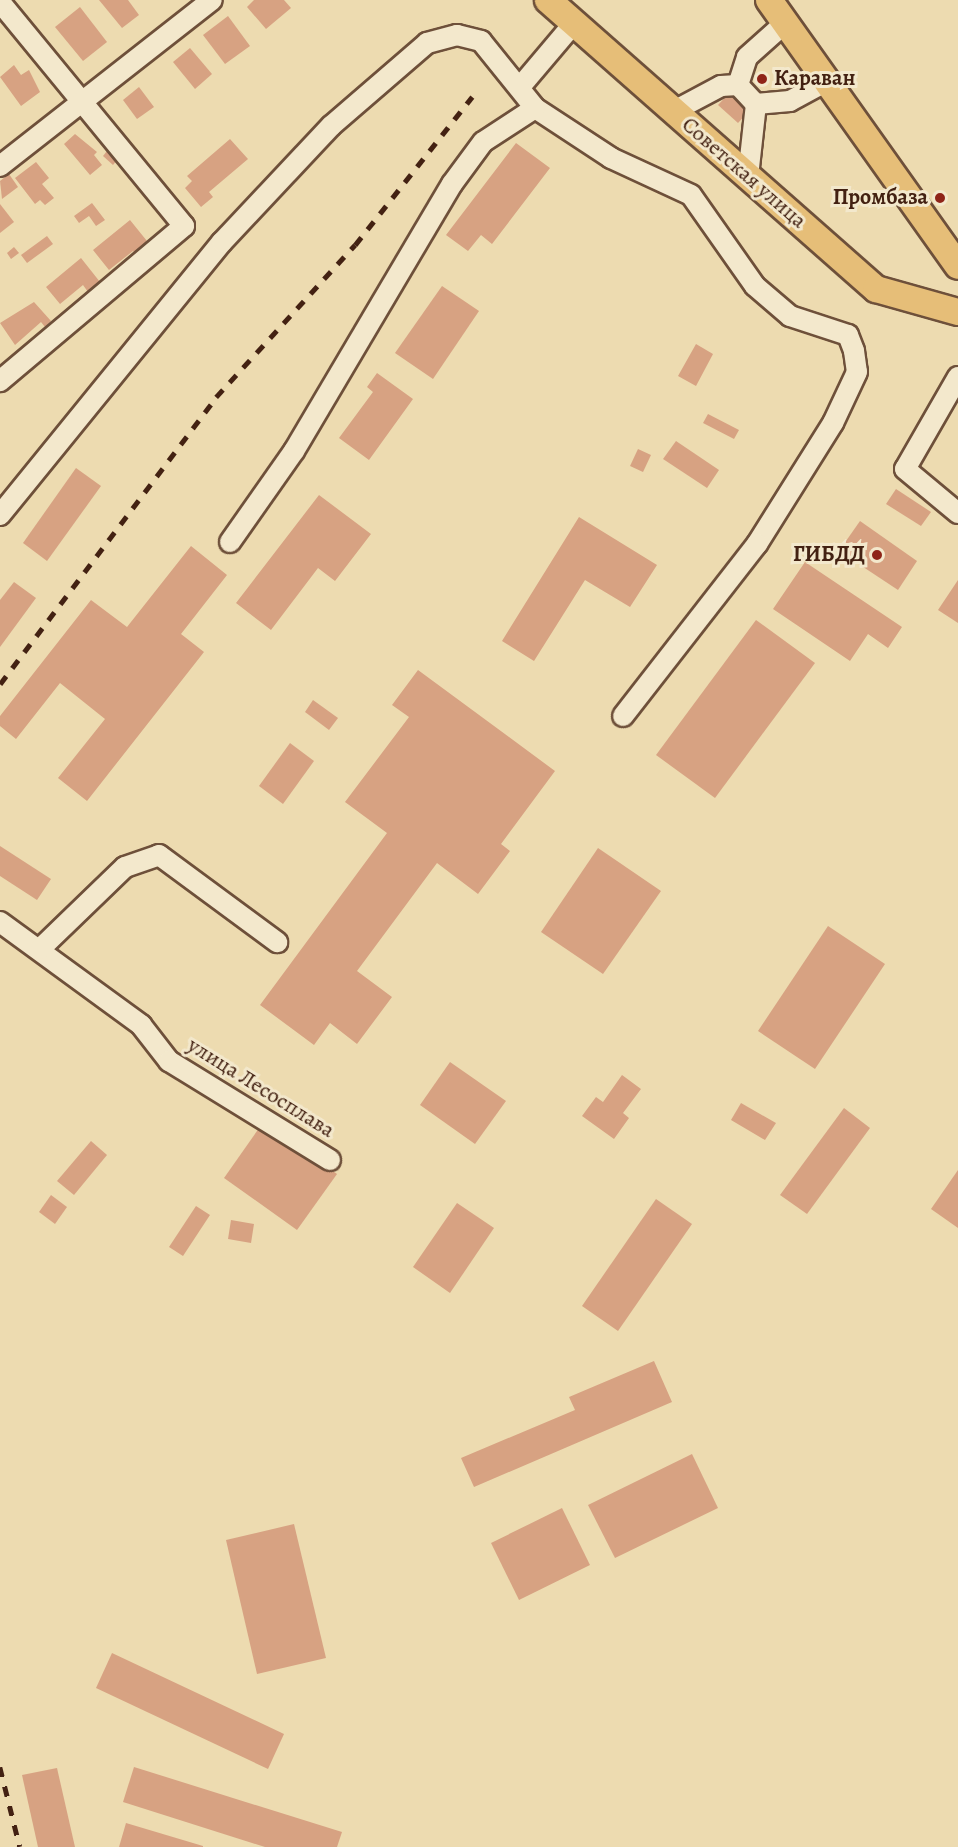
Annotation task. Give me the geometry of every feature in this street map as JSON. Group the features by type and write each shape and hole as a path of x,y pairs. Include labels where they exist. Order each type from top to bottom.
{"main road":[{"name":"Советская улица","path":"548,0 876,289 958,312"},
{"path":"769,0 958,266"}],"street":[{"path":"0,166 212,0"},
{"path":"0,2 184,226 0,381"},
{"path":"520,87 574,23"},
{"path":"738,85 747,57 785,23"},
{"path":"0,515 255,203 388,73 428,43 457,35 481,41 535,108 611,158 691,195 755,286 790,316 848,335 854,351 856,372 833,423 757,544 623,716"},
{"path":"756,104 790,101 827,81"},
{"path":"674,111 721,86 738,85 756,104 748,176"},
{"path":"230,542 294,451 452,184 483,142 535,108"},
{"path":"958,377 905,468 958,513"},
{"path":"40,950 125,867 159,855 277,942"},
{"name":"улица Лесосплава","path":"0,922 141,1025 170,1061 330,1160"}],"building":[{"path":"99,0 128,0 139,15 122,28"},
{"path":"254,0 284,0 291,8 266,29 247,7"},
{"path":"80,7 107,42 83,61 55,27"},
{"path":"228,16 250,46 225,64 203,35"},
{"path":"190,48 212,74 195,89 173,62"},
{"path":"14,65 21,75 29,70 40,92 21,106 0,77"},
{"path":"139,87 154,107 137,119 123,100"},
{"path":"732,90 752,108 738,123 718,105"},
{"path":"75,134 97,152 94,155 102,165 90,175 64,144"},
{"path":"230,139 248,159 209,192 213,197 201,207 185,188 192,181 187,176"},
{"path":"516,143 550,168 492,244 481,235 468,251 446,235"},
{"path":"111,146 121,155 113,165 103,156"},
{"path":"36,162 49,178 42,184 54,198 45,205 40,200 35,204 15,178"},
{"path":"9,174 18,187 2,199 0,181"},
{"path":"92,203 105,220 96,226 89,216 79,223 74,216"},
{"path":"0,204 14,222 0,233"},
{"path":"130,220 151,246 138,257 133,251 109,270 93,250"},
{"path":"47,236 53,244 27,263 21,255"},
{"path":"14,247 19,253 11,259 7,253"},
{"path":"81,258 100,282 88,292 83,285 60,304 46,287"},
{"path":"442,286 479,311 433,379 395,353"},
{"path":"34,302 51,321 45,327 41,322 15,345 0,323"},
{"path":"696,344 713,354 696,386 678,376"},
{"path":"377,373 413,399 369,460 339,438 373,392 367,387"},
{"path":"708,414 739,430 734,439 703,423"},
{"path":"676,441 719,470 707,488 663,459"},
{"path":"638,449 651,455 643,472 630,466"},
{"path":"76,468 101,486 47,561 23,543"},
{"path":"896,489 931,512 921,526 886,504"},
{"path":"319,495 371,534 335,581 318,568 271,630 236,603"},
{"path":"579,517 657,565 630,607 585,580 534,661 502,641"},
{"path":"860,521 917,561 898,590 839,551"},
{"path":"191,546 227,575 181,634 204,652 87,801 58,778 105,719 60,683 16,739 0,726 0,716 91,600 127,627"},
{"path":"805,562 902,627 888,648 868,634 850,661 773,609"},
{"path":"958,580 958,623 938,610"},
{"path":"14,582 36,598 0,647 0,600"},
{"path":"756,620 815,663 715,798 656,755"},
{"path":"418,670 555,771 501,844 510,851 478,894 437,863 357,971 392,997 357,1044 330,1023 314,1045 260,1005 387,833 345,802 409,717 392,705"},
{"path":"313,700 338,718 329,730 305,712"},
{"path":"290,743 314,761 283,804 259,786"},
{"path":"0,846 51,879 37,900 0,876"},
{"path":"598,848 661,891 603,974 541,932"},
{"path":"828,926 885,964 815,1069 758,1031"},
{"path":"450,1062 506,1101 475,1144 420,1105"},
{"path":"622,1075 641,1089 623,1113 629,1118 614,1139 582,1116 596,1097 603,1102"},
{"path":"741,1103 776,1123 765,1140 731,1120"},
{"path":"844,1108 870,1128 807,1214 780,1195"},
{"path":"264,1121 337,1174 297,1230 224,1178"},
{"path":"91,1141 107,1155 74,1195 57,1181"},
{"path":"958,1170 958,1228 931,1209"},
{"path":"51,1195 67,1207 55,1224 39,1212"},
{"path":"656,1199 692,1224 618,1331 582,1306"},
{"path":"457,1203 494,1228 450,1293 413,1267"},
{"path":"196,1206 210,1215 183,1256 169,1247"},
{"path":"231,1220 254,1224 251,1243 228,1239"},
{"path":"654,1361 672,1402 474,1487 461,1458 575,1410 569,1397"},
{"path":"692,1454 718,1508 615,1558 588,1505"},
{"path":"562,1508 590,1565 519,1600 491,1543"},
{"path":"294,1524 326,1658 257,1674 226,1540"},
{"path":"112,1653 284,1734 268,1769 96,1688"},
{"path":"134,1767 342,1832 337,1847 265,1847 123,1802"},
{"path":"57,1768 75,1847 38,1847 22,1775"},
{"path":"126,1823 203,1846 203,1847 119,1847"}],"railway":[{"path":"0,684 216,397 355,245 472,97"},
{"path":"0,1767 20,1847"}],"place":[{"name":"Караван","path":"762,79"},
{"name":"Промбаза","path":"940,198"},
{"name":"ГИБДД","path":"877,555"}]}
